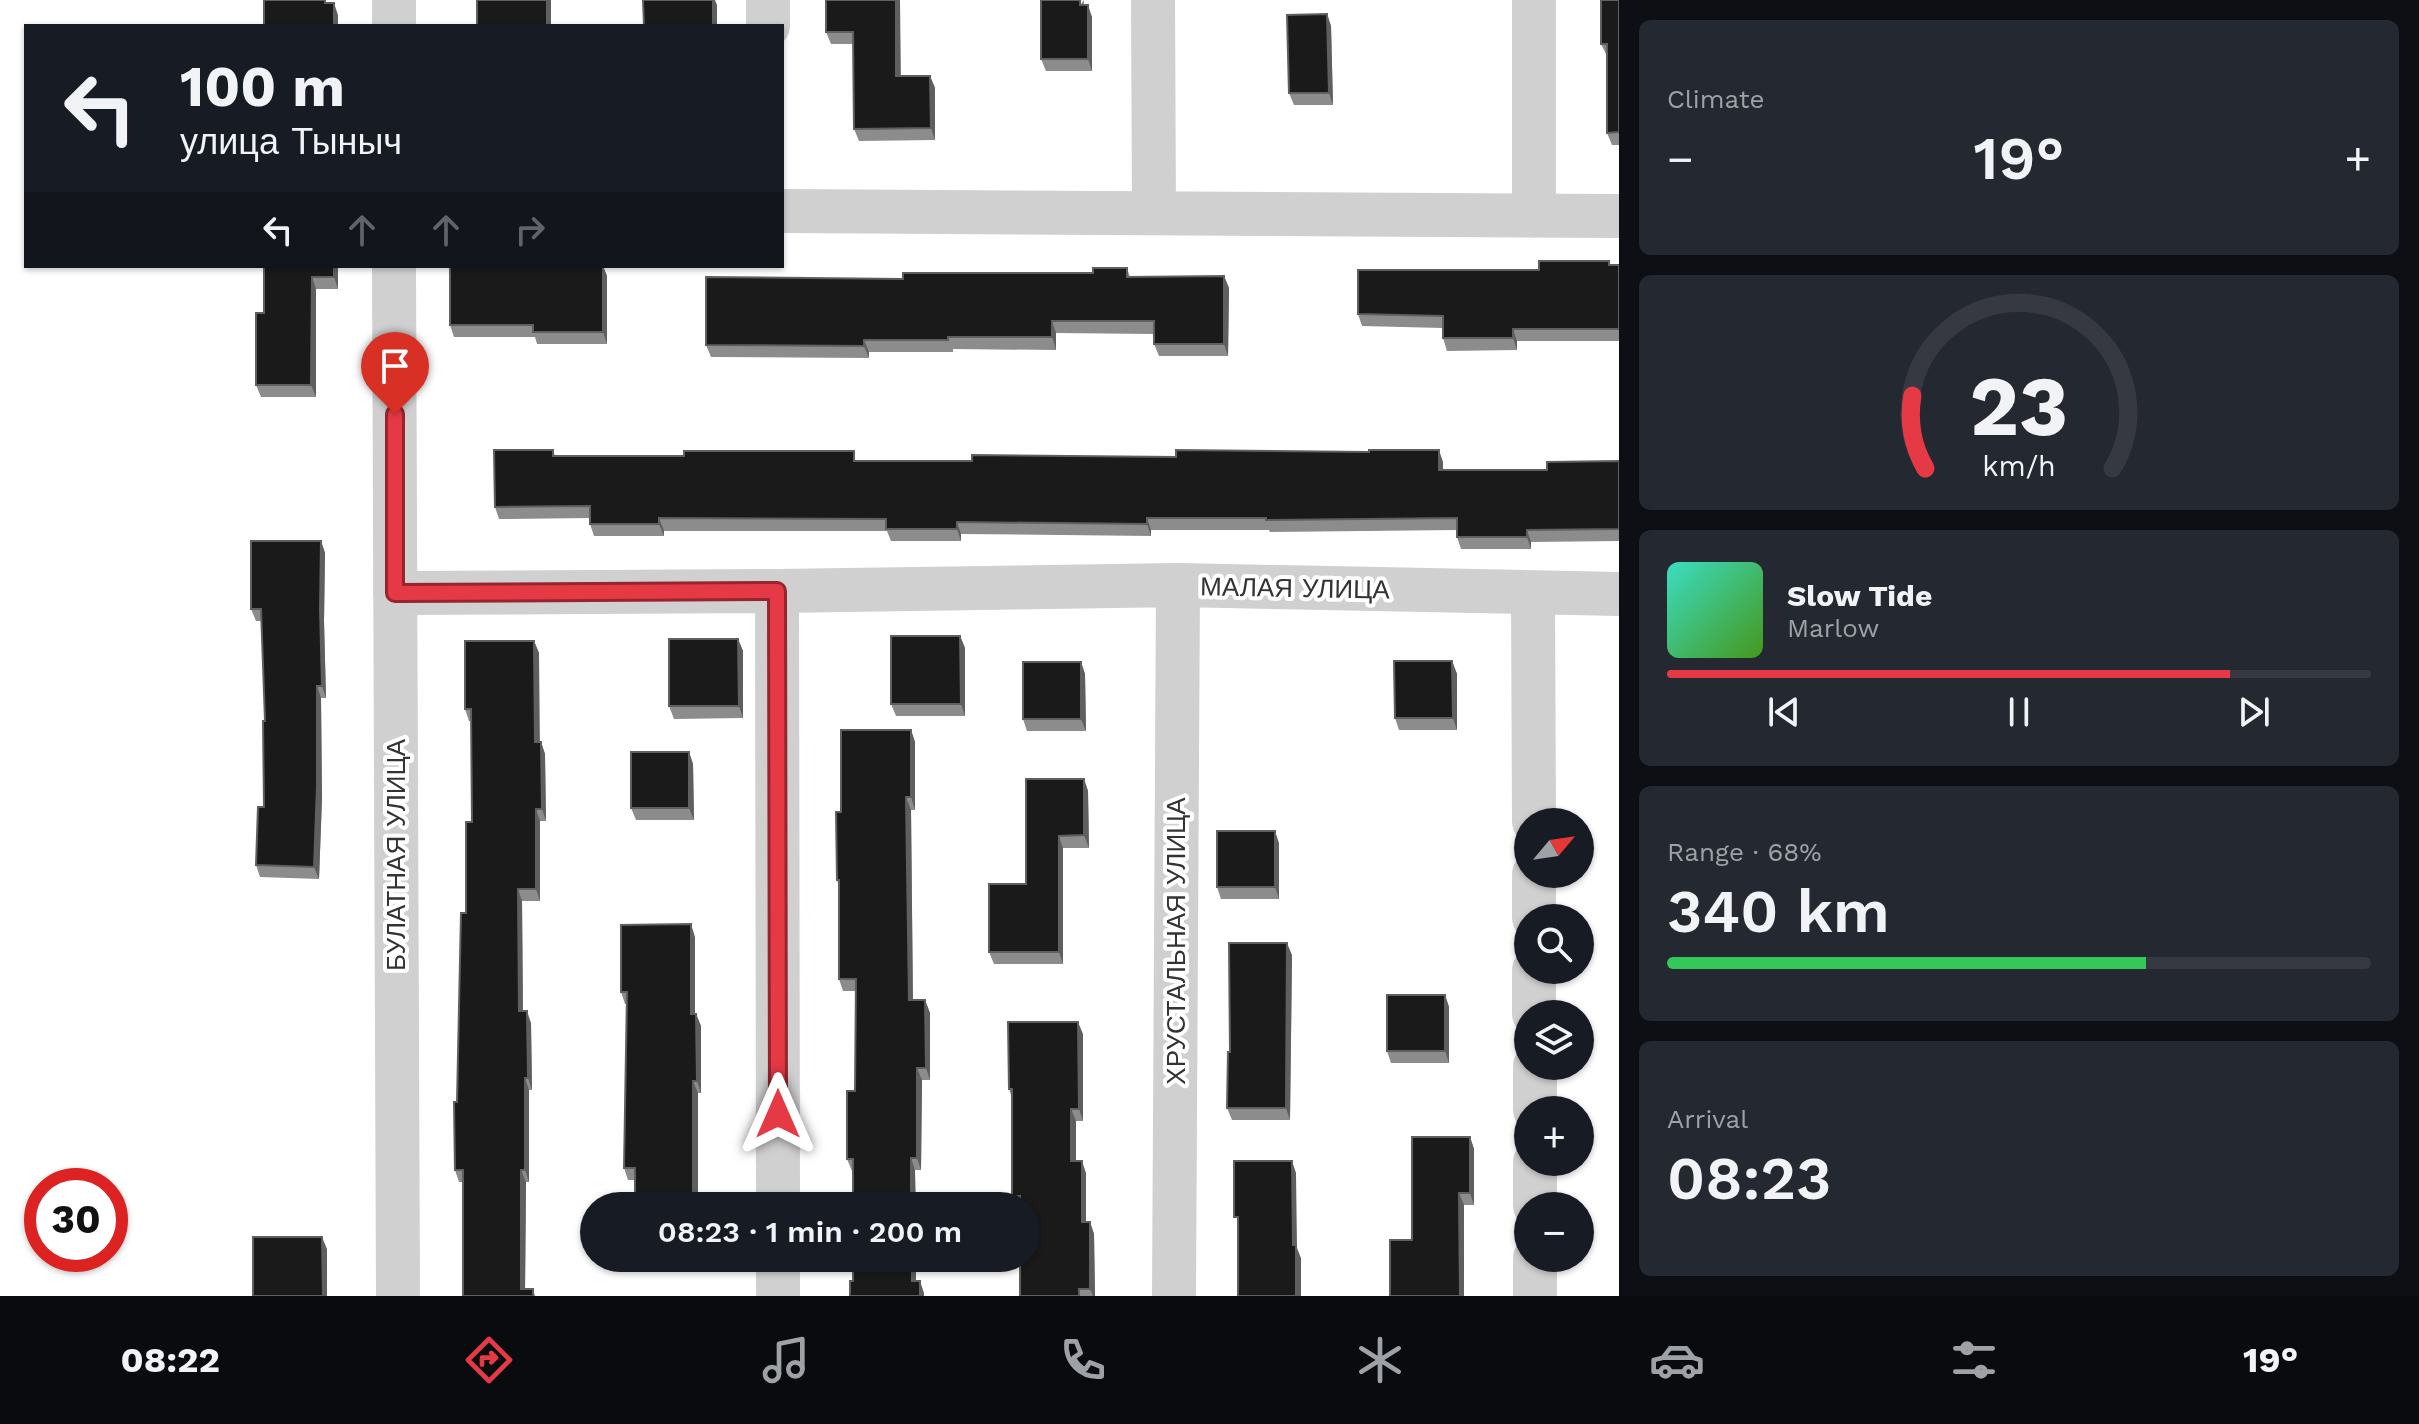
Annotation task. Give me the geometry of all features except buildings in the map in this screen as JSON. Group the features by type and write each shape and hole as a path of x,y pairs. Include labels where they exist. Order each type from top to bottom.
{"street":[{"path":"394,0 394,24"},
{"path":"768,0 768,24"},
{"path":"1153,0 1154,213"},
{"path":"1534,0 1534,216"},
{"path":"784,211 1619,216"},
{"name":"БУЛАТНАЯ УЛИЦА","path":"394,268 398,1296"},
{"name":"МАЛАЯ УЛИЦА","path":"395,593 1178,585 1619,594"},
{"name":"ХРУСТАЛЬНАЯ УЛИЦА","path":"1174,1296 1178,585"},
{"path":"777,591 778,1192"},
{"path":"1533,593 1534,808"},
{"path":"778,1272 778,1296"},
{"path":"1535,1272 1535,1296"}],"route":[{"path":"395,414 395,593 777,591 778,1114"}]}
